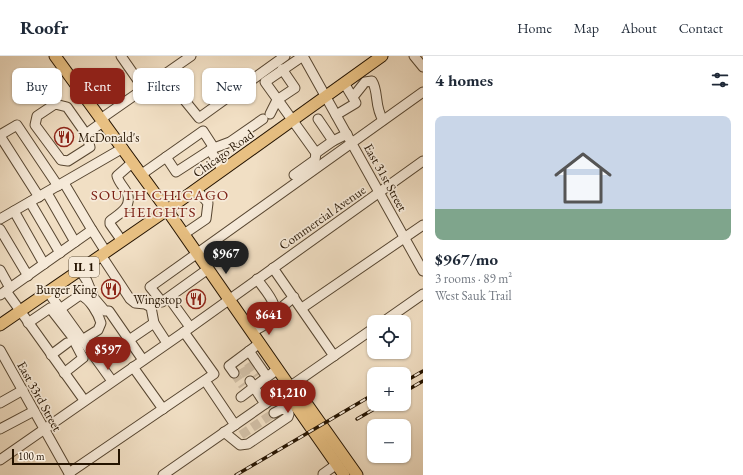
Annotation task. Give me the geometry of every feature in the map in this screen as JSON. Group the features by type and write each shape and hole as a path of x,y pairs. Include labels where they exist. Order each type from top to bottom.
{"main road":[{"path":"55,56 142,174 290,387 299,392 344,475"},
{"name":"Chicago Road","path":"0,325 167,210 344,83 374,58"},
{"path":"317,427 357,475"}],"street":[{"path":"121,56 133,73"},
{"path":"174,68 191,56"},
{"path":"188,104 199,118 284,56"},
{"path":"303,56 265,82 316,154"},
{"name":"East 31st Street","path":"303,56 423,271"},
{"path":"414,56 423,67"},
{"path":"166,157 176,172 212,149 230,142 267,116 277,100 295,88 282,69"},
{"path":"353,97 364,82 372,81 375,87 378,112 383,120"},
{"path":"336,115 356,103 344,83"},
{"path":"208,269 162,302 150,286 423,92"},
{"path":"86,134 133,97"},
{"path":"55,104 67,107 86,134 90,147 68,162 61,160 35,125 37,116 55,104"},
{"path":"318,119 333,141"},
{"path":"75,242 38,198 0,135 17,125 49,172 61,185 92,230 130,299 135,303 149,305 151,307 154,323 167,343"},
{"path":"142,174 203,131 223,170"},
{"path":"294,175 315,160 316,154 333,141 346,134"},
{"path":"0,219 123,148"},
{"path":"49,172 61,160"},
{"name":"Commercial Avenue","path":"0,460 84,400 187,330 423,161"},
{"path":"122,241 110,224 110,220 124,210 128,202 127,194 118,181 117,176 133,162"},
{"path":"184,234 206,219 208,203 196,189"},
{"path":"38,198 60,253"},
{"path":"14,211 44,264"},
{"path":"302,308 423,224"},
{"path":"0,229 28,276"},
{"path":"6,292 92,230"},
{"path":"273,268 334,356"},
{"path":"0,270 6,292 84,400"},
{"path":"80,270 87,281 94,298 105,311 110,311 143,360"},
{"path":"257,279 276,306 276,312"},
{"path":"48,292 55,308 82,356 82,360 64,373"},
{"path":"393,315 423,294"},
{"path":"28,323 80,295 86,298 99,317 101,323 98,330 82,340"},
{"path":"252,332 268,322 276,312 294,297"},
{"path":"69,474 214,374 169,298"},
{"path":"55,308 82,340 112,381"},
{"path":"129,340 154,323"},
{"path":"162,475 367,333"},
{"path":"224,432 233,441 240,445 248,444 288,417 289,414 285,409 276,412 267,402 253,385 242,362 260,343"},
{"path":"51,355 67,344"},
{"name":"East 33rd Street","path":"1,355 23,390 69,474"},
{"path":"133,367 163,409"},
{"path":"253,385 278,369"},
{"path":"208,385 235,425"},
{"path":"0,403 23,390"},
{"path":"0,430 34,411"},
{"path":"233,441 241,435"},
{"path":"322,474 337,464"}],"tunnel":[{"path":"248,363 257,376"},
{"path":"242,368 250,381"},
{"path":"234,373 243,386"},
{"path":"241,435 274,413"}],"railway":[{"path":"411,378 423,371"},
{"path":"411,388 423,381"},
{"path":"236,475 367,398"},
{"path":"357,419 371,411"}],"place":[{"name":"McDonald's","path":"64,137"},
{"name":"Burger King","path":"111,289"},
{"name":"Wingstop","path":"196,299"}],"district":[{"name":"SOUTH CHICAGO HEIGHTS","path":"160,204"}]}
